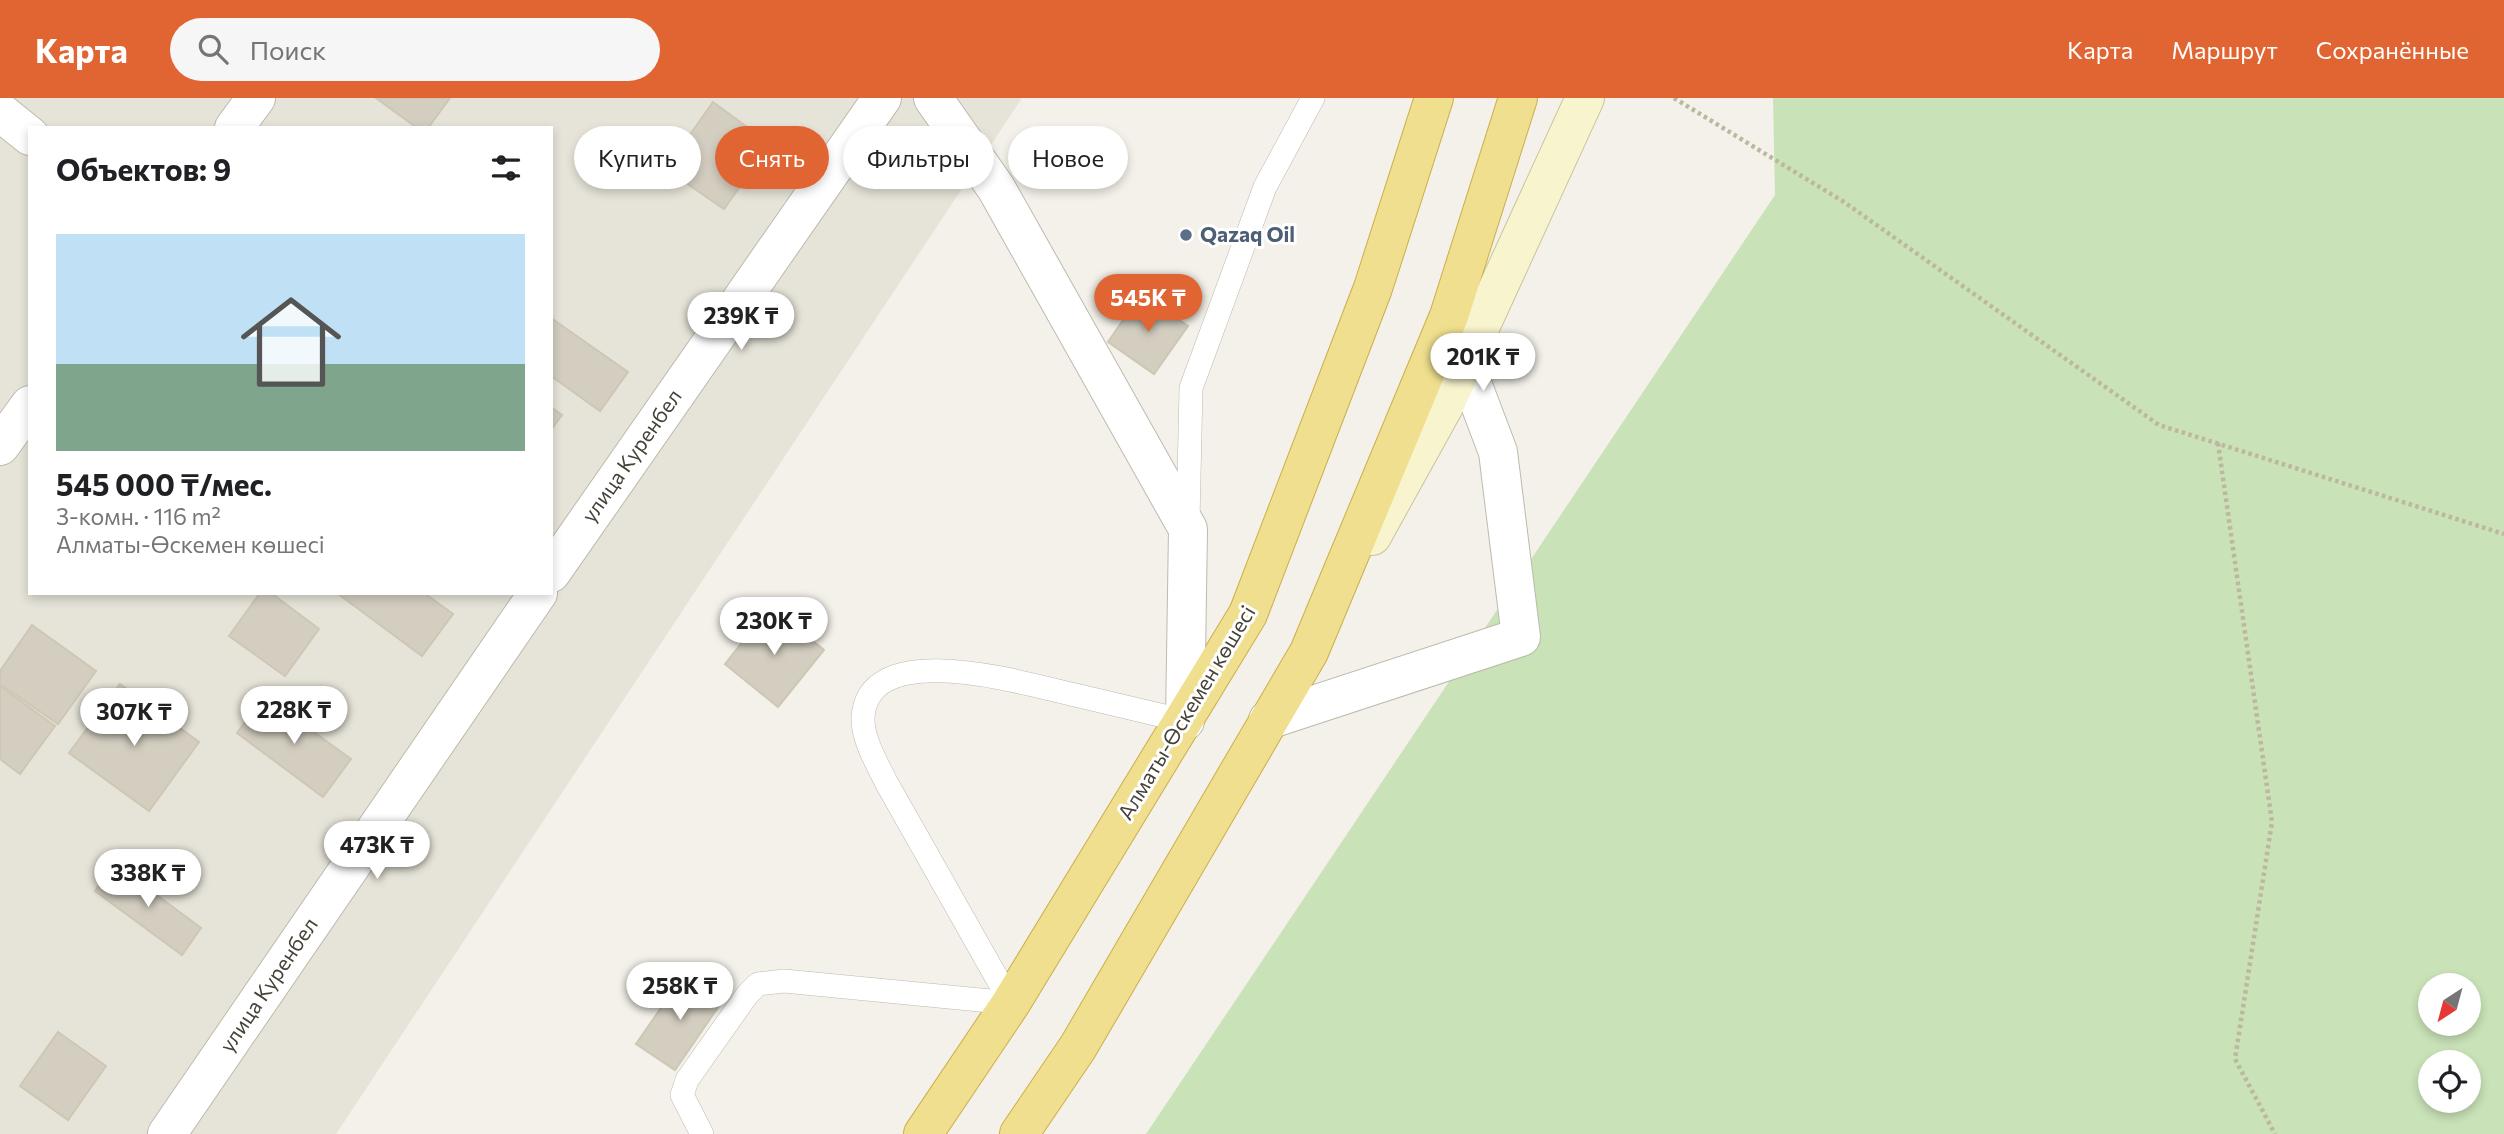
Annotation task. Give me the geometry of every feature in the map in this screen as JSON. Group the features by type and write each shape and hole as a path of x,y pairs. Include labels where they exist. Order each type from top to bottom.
{"highway":[{"name":"Алматы-Өскемен көшесі","path":"922,1134 1012,1003 1248,614 1373,288 1434,98"},
{"path":"1019,1134 1078,1047 1309,652 1449,316 1518,98"}],"main road":[{"path":"1309,652 1444,406 1585,98"}],"street":[{"path":"235,126 256,98"},
{"name":"улица Куренбел","path":"553,570 882,98"},
{"path":"933,98 996,188 1188,528 1185,721"},
{"path":"0,112 28,134"},
{"path":"1268,720 1521,637 1498,452 1464,362"},
{"path":"0,446 28,408"},
{"name":"улица Куренбел","path":"167,1134 537,595"}],"lane":[{"path":"1188,528 1191,388 1265,187 1313,98"},
{"path":"1012,1003 870,748 863,719 867,701 878,685 902,675 939,669 977,672 1185,721"},
{"path":"702,1134 682,1096 687,1080 747,995 758,984 785,981 1012,1003"}],"path":[{"path":"1674,98 1844,202 2159,425 2504,534"},
{"path":"2218,443 2272,822 2235,1059 2275,1134"}],"shaded area":[{"path":"0,98 1022,98 994,140 994,126 843,126 843,189 962,189 336,1134 0,1134"}],"green space":[{"path":"1773,98 2504,98 2504,1134 1146,1134 1775,195"}],"building":[{"path":"376,98 450,98 429,126 414,126"},
{"path":"713,102 746,126 715,126 715,189 738,189 724,209 695,189 701,189 701,126 696,126"},
{"path":"1141,294 1188,326 1154,374 1108,342"},
{"path":"553,319 628,372 600,411 553,377"},
{"path":"553,408 562,415 553,427"},
{"path":"259,595 274,595 319,629 285,676 229,636"},
{"path":"340,595 427,595 453,614 422,656"},
{"path":"770,607 824,650 778,707 725,664"},
{"path":"32,625 96,671 58,724 0,684 0,671"},
{"path":"120,684 199,742 149,811 69,753"},
{"path":"0,686 55,726 20,774 0,759"},
{"path":"264,696 351,759 323,797 237,733"},
{"path":"115,864 201,928 182,955 95,891"},
{"path":"685,973 723,1000 675,1070 636,1044"},
{"path":"58,1032 106,1066 68,1120 20,1086"}],"place":[{"name":"Qazaq Oil","path":"1186,235"}]}
